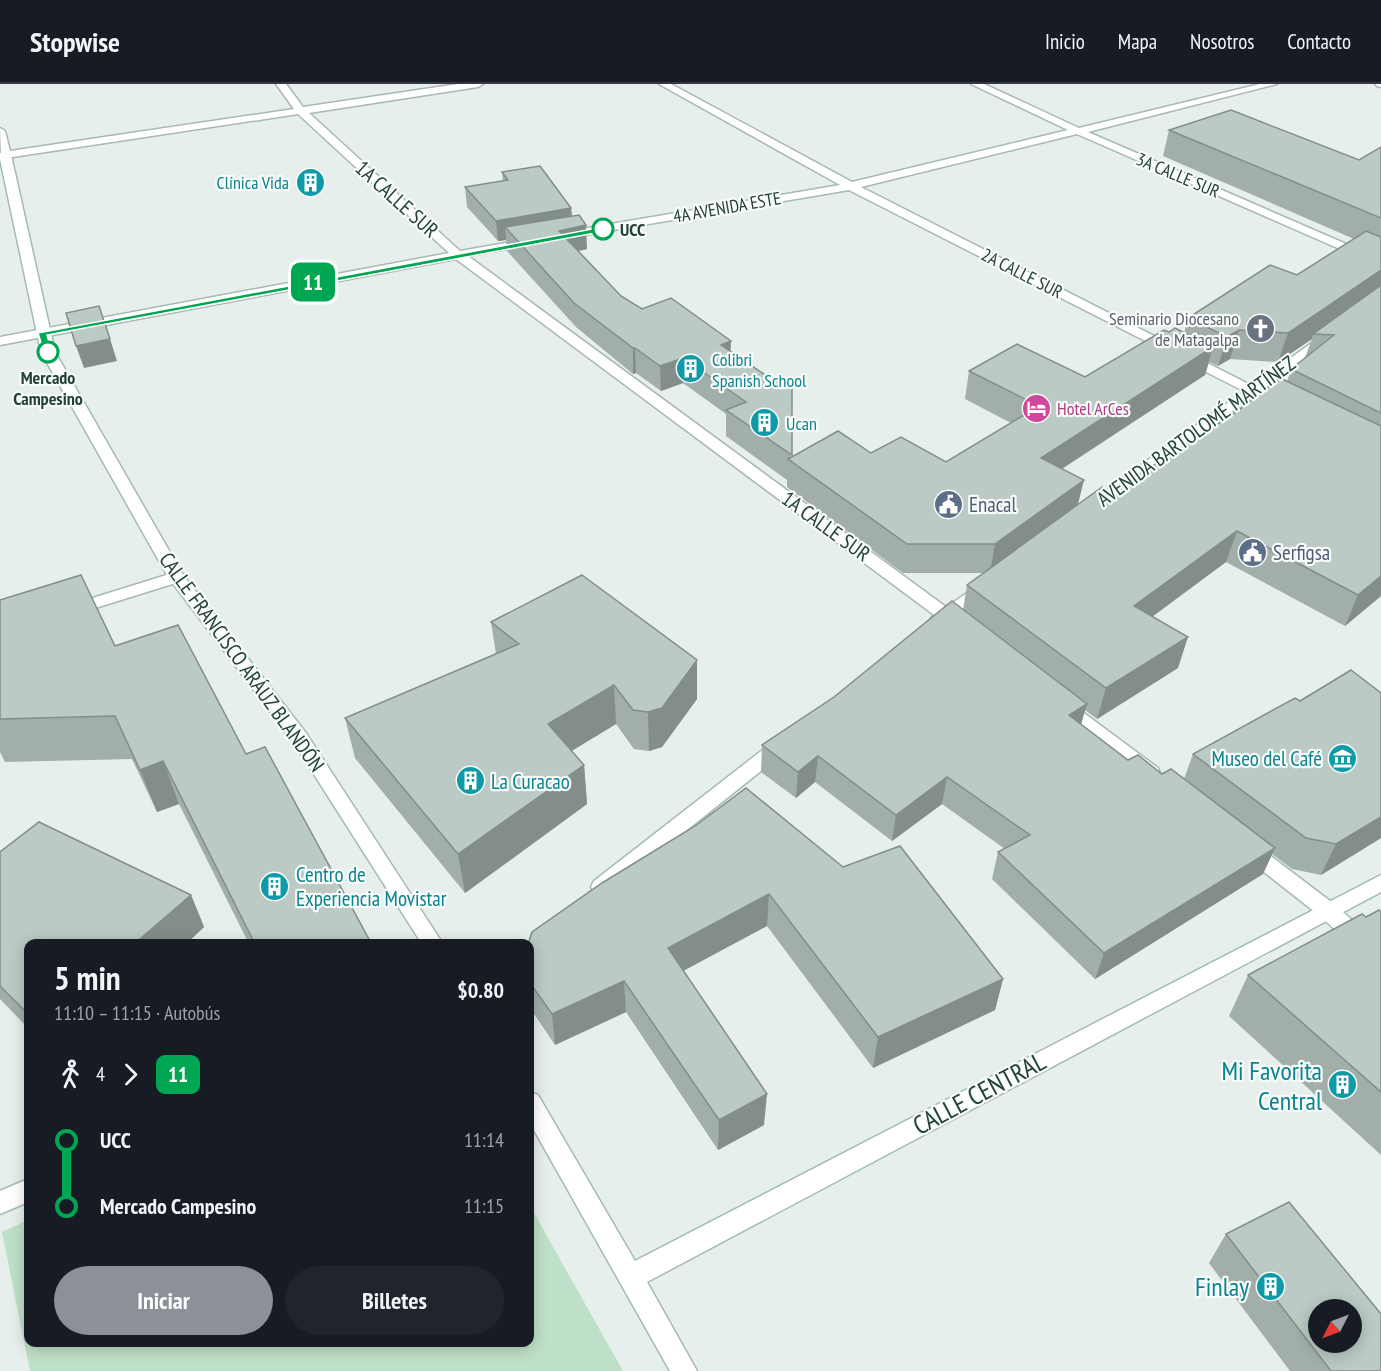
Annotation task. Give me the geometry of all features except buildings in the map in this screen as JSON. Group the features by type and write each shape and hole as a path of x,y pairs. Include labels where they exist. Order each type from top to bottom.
{"street":[{"name":"1A CALLE SUR","path":"281,84 300,110 458,254 974,636"},
{"path":"3,155 478,84"},
{"name":"2A CALLE SUR","path":"664,84 851,186 1291,411"},
{"name":"3A CALLE SUR","path":"976,84 1080,132 1381,263"},
{"name":"4A AVENIDA ESTE","path":"0,341 458,254 851,186 1272,84"},
{"name":"CALLE FRANCISCO ARÁUZ BLANDÓN","path":"0,131 3,155 48,352 176,577 300,738 430,939"},
{"name":"AVENIDA BARTOLOMÉ MARTÍNEZ","path":"1079,516 1344,323"},
{"path":"55,616 176,577"},
{"path":"929,628 993,580"},
{"path":"1048,694 1160,780"},
{"path":"586,899 792,736"},
{"path":"1234,838 1327,910 1381,959"},
{"name":"CALLE CENTRAL","path":"632,1276 1381,883"},
{"path":"534,1109 632,1276 684,1371"},
{"path":"0,1203 24,1192"}],"green space":[{"path":"534,1213 623,1371 30,1371 25,1347 534,1347"},
{"path":"24,1222 24,1341 2,1232"}],"bus line":[{"name":"11","path":"48,352 42,333 458,254 603,229"}],"place":[{"name":"Clínica Vida","path":"310,182"},
{"name":"UCC","path":"603,229"},
{"name":"Seminario Diocesano de Matagalpa","path":"1260,328"},
{"name":"Mercado Campesino","path":"48,352"},
{"name":"Colibri Spanish School","path":"691,369"},
{"name":"Hotel ArCes","path":"1036,408"},
{"name":"Ucan","path":"765,423"},
{"name":"Enacal","path":"948,504"},
{"name":"Serfigsa","path":"1252,552"},
{"name":"Museo del Café","path":"1343,758"},
{"name":"La Curacao","path":"470,781"},
{"name":"Centro de Experiencia Movistar","path":"275,886"},
{"name":"Mi Favorita Central","path":"1343,1085"},
{"name":"Finlay","path":"1270,1286"}]}
